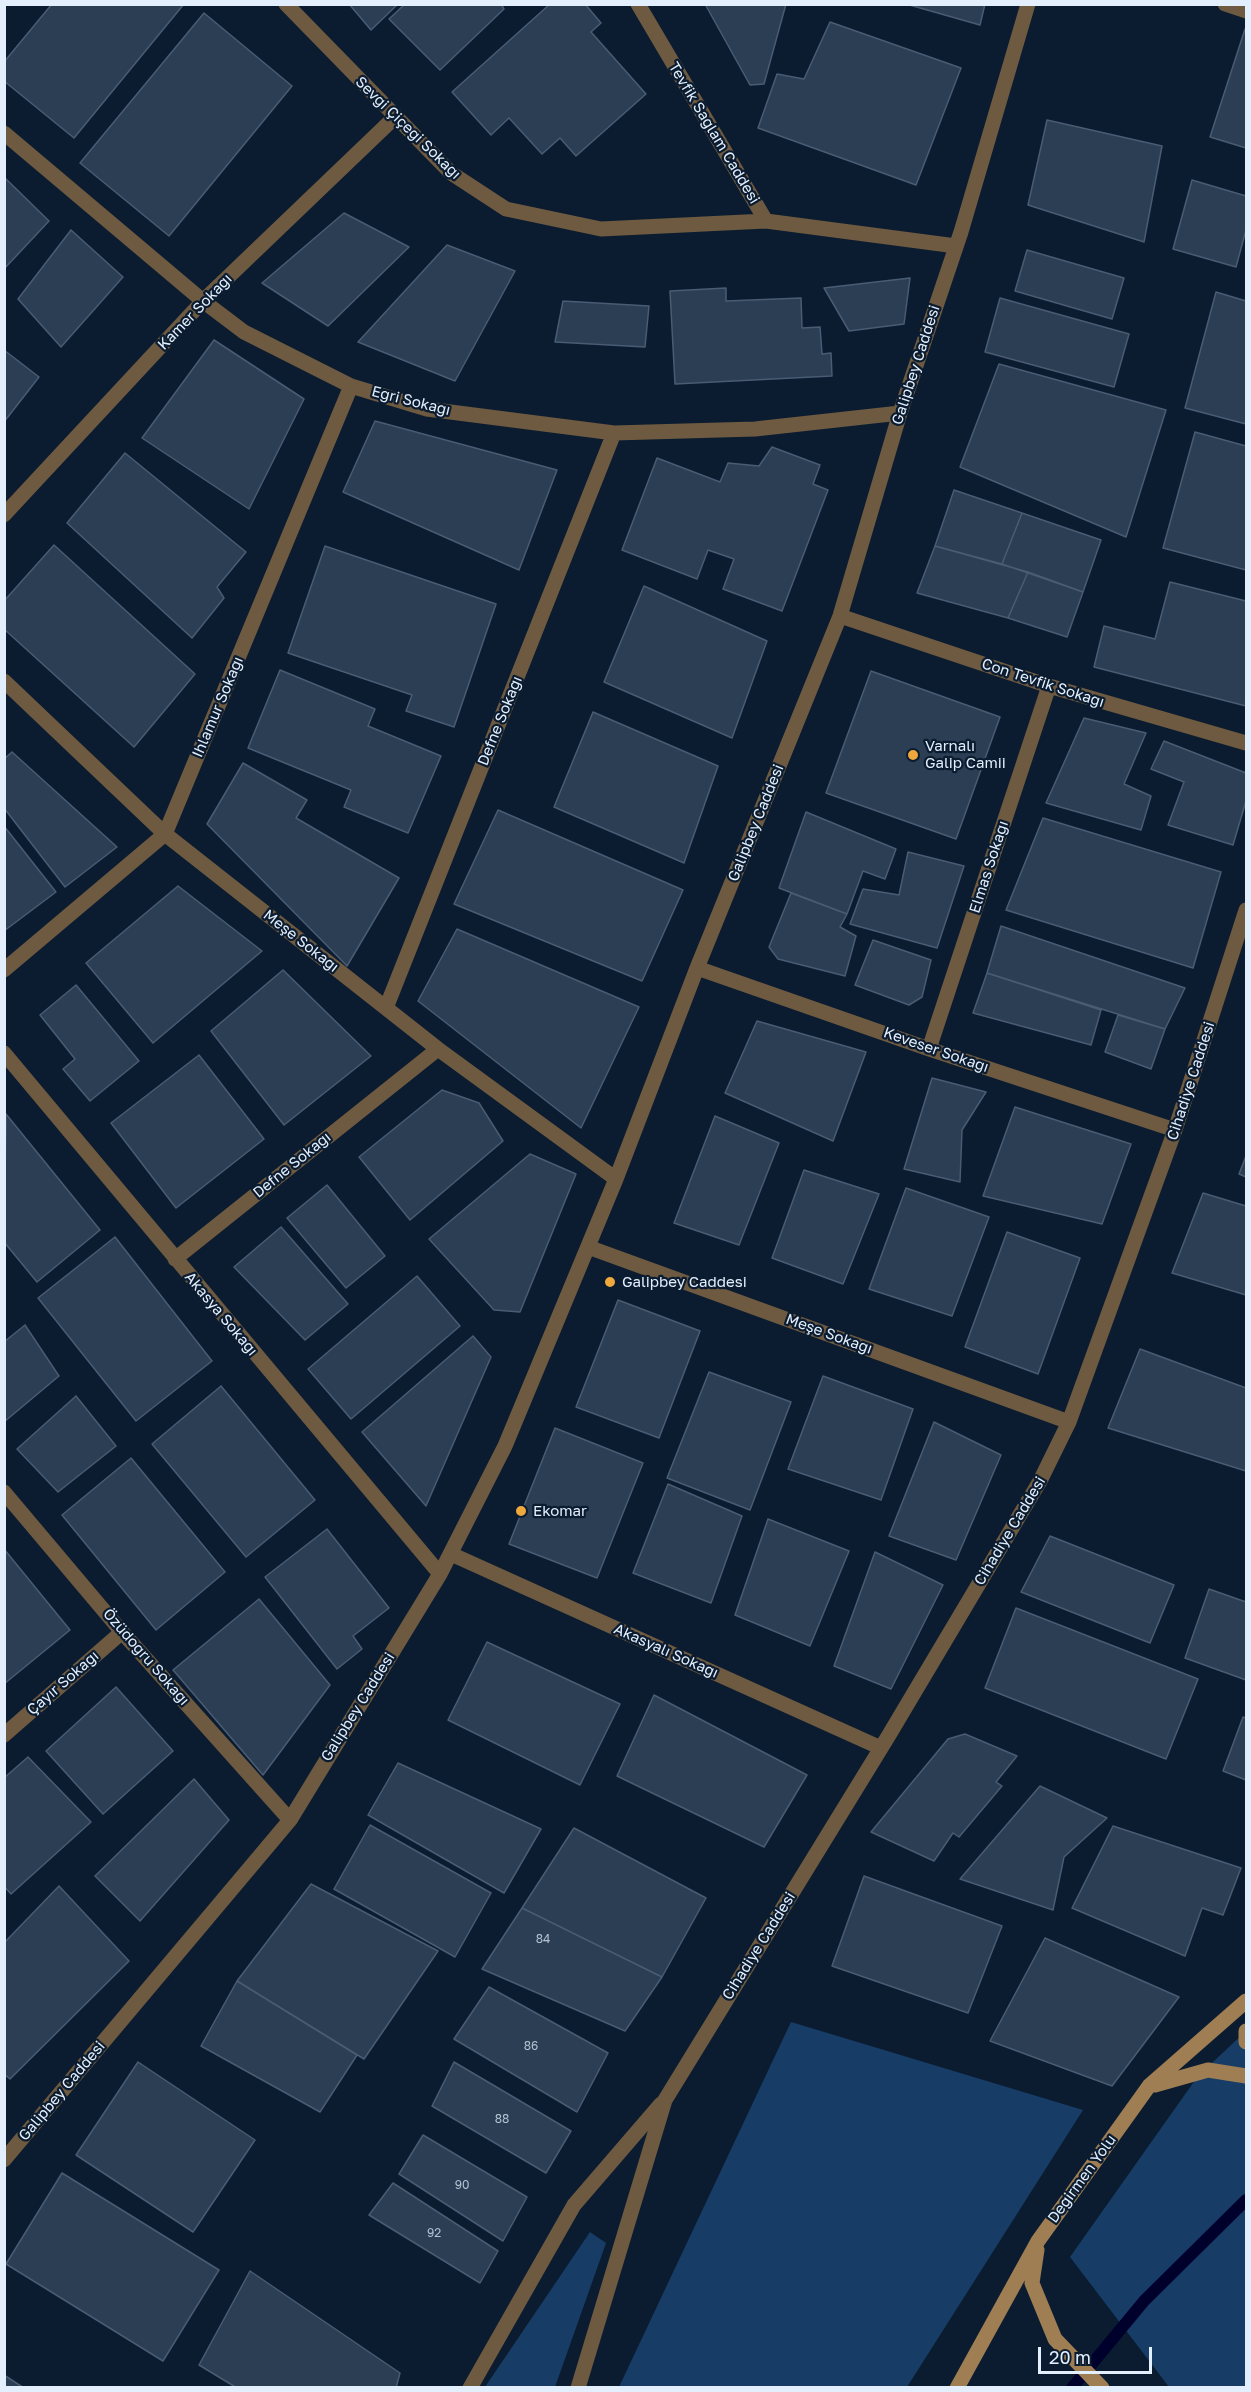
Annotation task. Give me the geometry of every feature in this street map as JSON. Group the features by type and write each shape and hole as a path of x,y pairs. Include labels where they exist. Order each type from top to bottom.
{"main road":[{"name":"Değirmen Yolu","path":"957,2388 1038,2241 1149,2086 1246,2001"},
{"path":"1246,2031 1246,2042"},
{"path":"1149,2086 1208,2070 1246,2076"},
{"path":"1038,2241 1032,2283 1055,2339 1102,2388"}],"street":[{"name":"Sevgi Çiçeği Sokağı","path":"286,4 394,118 451,173 506,210 601,229 766,220"},
{"name":"Tevfik Sağlam Caddesi","path":"638,4 766,220 956,246"},
{"name":"Galipbey Caddesi","path":"4,2160 290,1820 440,1574 505,1446 616,1179 697,968 840,616 900,413 956,246 1028,4"},
{"path":"1225,4 1246,11"},
{"name":"Kamer Sokağı","path":"5,514 202,301 394,118"},
{"name":"Eğri Sokağı","path":"4,133 202,301 244,332 351,386 427,409 614,433 755,429 900,413"},
{"name":"Ihlamur Sokağı","path":"4,970 165,834 351,386"},
{"name":"Defne Sokağı","path":"386,1008 614,433"},
{"name":"Con Tevfik Sokağı","path":"840,616 1049,686 1246,744"},
{"name":"Meşe Sokağı","path":"4,681 165,834 438,1049 616,1179"},
{"name":"Elmas Sokağı","path":"929,1049 1049,686"},
{"name":"Cihadiye Caddesi","path":"470,2388 574,2205 665,2100 881,1748 1040,1481 1069,1422 1175,1130 1246,910"},
{"name":"Keveser Sokağı","path":"697,968 929,1049 1175,1130"},
{"name":"Defne Sokağı","path":"175,1259 438,1049"},
{"name":"Akasya Sokağı","path":"4,1053 440,1574"},
{"name":"Meşe Sokağı","path":"588,1246 1069,1422"},
{"name":"Özüdoğru Sokağı","path":"4,1492 122,1632 290,1820"},
{"name":"Akasyalı Sokağı","path":"451,1554 881,1748"},
{"name":"Çayır Sokağı","path":"4,1735 122,1632"},
{"name":"Cihadiye Caddesi","path":"578,2388 665,2100"}],"shaded area":[{"path":"791,2022 1083,2110 907,2387 619,2387"},
{"path":"1246,2031 1246,2387 1169,2387 1070,2257 1198,2076"},
{"path":"590,2232 606,2243 555,2387 485,2387"}],"building":[{"path":"52,4 184,4 74,138 4,81 4,62"},
{"path":"349,4 398,4 371,30"},
{"path":"405,4 501,4 504,9 440,70 389,19"},
{"path":"550,4 585,4 601,23 591,32 646,94 576,156 560,138 542,154 509,118 491,135 452,92"},
{"path":"705,4 786,4 764,84 750,85"},
{"path":"906,4 985,4 980,25"},
{"path":"204,13 292,86 169,236 80,163"},
{"path":"830,22 961,68 916,185 758,128 777,74 804,79"},
{"path":"1246,30 1246,148 1210,137"},
{"path":"1047,120 1162,146 1144,242 1028,205"},
{"path":"4,177 49,221 4,269"},
{"path":"1192,180 1246,196 1246,230 1236,267 1173,249"},
{"path":"344,213 409,247 328,326 262,283"},
{"path":"71,230 123,277 61,347 18,299"},
{"path":"447,245 515,271 455,381 358,342"},
{"path":"1027,250 1124,278 1112,319 1015,291"},
{"path":"910,278 904,324 849,331 824,288"},
{"path":"726,288 726,301 801,298 802,328 820,327 822,354 831,353 832,376 675,384 670,291"},
{"path":"1216,292 1246,301 1246,424 1185,408"},
{"path":"1000,298 1129,334 1114,387 985,352"},
{"path":"563,301 649,306 645,347 555,342"},
{"path":"214,340 304,399 249,509 142,438"},
{"path":"4,350 39,377 4,422"},
{"path":"999,364 1166,410 1126,537 960,467"},
{"path":"375,421 557,470 519,570 343,492"},
{"path":"1195,432 1246,446 1246,570 1163,548"},
{"path":"772,447 820,465 813,484 828,490 782,611 723,589 734,559 708,550 697,579 622,550 657,458 720,482 728,463 759,466"},
{"path":"125,453 246,552 217,587 224,598 192,638 67,523"},
{"path":"954,490 1022,513 1002,564 935,546"},
{"path":"1022,513 1101,540 1083,592 1002,564"},
{"path":"54,545 195,674 134,747 4,629 4,601"},
{"path":"325,546 496,604 454,727 406,711 412,695 288,653"},
{"path":"935,546 1028,572 1008,618 917,593"},
{"path":"1028,572 1083,592 1067,637 1008,618"},
{"path":"1170,582 1246,601 1246,706 1094,667 1104,626 1155,639"},
{"path":"644,586 767,641 732,738 604,682"},
{"path":"280,670 375,709 368,726 441,756 408,833 344,807 351,790 248,748"},
{"name":"Varnalı Galip Camii","path":"871,671 1000,717 956,839 826,793"},
{"path":"593,712 718,766 684,863 554,807"},
{"path":"1084,718 1146,733 1124,784 1151,796 1141,830 1046,803"},
{"path":"1164,741 1246,773 1246,801 1233,845 1168,825 1184,782 1151,769"},
{"path":"12,752 117,847 65,887 4,808 4,759"},
{"path":"243,763 307,800 296,818 399,878 347,966 207,824"},
{"path":"498,810 683,890 642,981 454,904"},
{"path":"806,812 896,849 885,879 863,871 847,914 779,888"},
{"path":"1043,818 1221,872 1193,968 1006,910"},
{"path":"4,826 56,892 4,931"},
{"path":"908,852 964,866 937,948 850,924 863,889 899,895"},
{"path":"178,886 262,951 153,1043 86,963"},
{"path":"791,893 847,914 840,927 856,936 845,976 778,959 769,947"},
{"path":"1001,926 1185,988 1165,1029 987,973"},
{"path":"457,929 639,1007 581,1128 418,1001"},
{"path":"873,940 931,960 922,997 909,1005 855,985"},
{"path":"283,970 371,1056 284,1125 211,1031"},
{"path":"987,973 1101,1010 1091,1045 973,1013"},
{"path":"76,985 139,1061 90,1101 63,1069 75,1059 40,1015"},
{"path":"1118,1015 1165,1029 1151,1069 1105,1052"},
{"path":"757,1021 866,1052 833,1141 725,1093"},
{"path":"199,1055 264,1139 176,1208 111,1123"},
{"path":"932,1078 986,1092 962,1130 960,1182 904,1169"},
{"path":"442,1090 479,1103 503,1141 410,1220 359,1157"},
{"path":"1015,1107 1131,1144 1102,1224 983,1196"},
{"path":"6,1114 100,1230 37,1282 4,1242"},
{"path":"715,1116 779,1143 739,1245 674,1223"},
{"path":"530,1154 576,1174 520,1312 494,1310 429,1239"},
{"path":"1246,1156 1246,1177 1239,1174"},
{"path":"804,1170 879,1194 843,1284 772,1258"},
{"path":"327,1185 385,1256 346,1288 287,1218"},
{"path":"906,1188 989,1217 952,1316 869,1289"},
{"path":"1203,1193 1246,1206 1246,1295 1172,1273"},
{"path":"281,1227 348,1304 305,1340 234,1267"},
{"path":"1007,1232 1080,1258 1038,1374 965,1347"},
{"path":"115,1237 212,1361 136,1421 38,1298"},
{"path":"417,1276 460,1326 351,1419 308,1369"},
{"path":"618,1300 700,1331 659,1438 576,1407"},
{"path":"25,1325 59,1376 4,1422 4,1342"},
{"path":"473,1336 491,1357 426,1506 362,1432"},
{"path":"1140,1349 1246,1388 1246,1471 1108,1428"},
{"path":"709,1372 791,1402 750,1510 667,1478"},
{"path":"823,1376 913,1409 881,1500 788,1469"},
{"path":"221,1386 315,1500 246,1557 152,1444"},
{"path":"76,1396 116,1446 58,1492 17,1449"},
{"path":"934,1422 1001,1455 956,1560 889,1536"},
{"path":"555,1428 643,1463 597,1578 509,1544"},
{"path":"131,1458 225,1572 156,1630 62,1515"},
{"path":"668,1484 742,1516 711,1603 633,1573"},
{"path":"768,1519 849,1551 810,1646 735,1615"},
{"path":"327,1529 389,1608 353,1636 362,1649 337,1669 265,1577"},
{"path":"1050,1536 1174,1585 1150,1643 1021,1592"},
{"path":"4,1549 70,1630 4,1684"},
{"path":"875,1552 943,1585 891,1689 834,1666"},
{"path":"1209,1589 1246,1602 1246,1680 1185,1658"},
{"path":"259,1599 330,1685 263,1775 173,1670"},
{"path":"1016,1608 1198,1679 1166,1759 985,1688"},
{"path":"487,1642 620,1704 580,1785 448,1720"},
{"path":"116,1687 173,1751 103,1814 46,1751"},
{"path":"654,1695 807,1775 764,1847 617,1776"},
{"path":"1243,1717 1246,1718 1246,1780 1223,1771"},
{"path":"965,1734 1017,1756 996,1782 1002,1786 959,1837 953,1833 934,1861 871,1832 948,1739"},
{"path":"28,1757 91,1822 11,1894 4,1886 4,1778"},
{"path":"398,1763 541,1829 504,1893 368,1815"},
{"path":"194,1779 229,1820 140,1921 95,1876"},
{"path":"1040,1786 1107,1818 1064,1857 1053,1910 960,1879"},
{"path":"370,1825 491,1893 455,1957 334,1889"},
{"path":"1113,1826 1241,1868 1223,1915 1202,1908 1185,1956 1072,1908"},
{"path":"574,1828 706,1898 662,1977 522,1908"},
{"path":"864,1876 1002,1926 968,2013 832,1966"},
{"path":"311,1884 438,1951 364,2059 237,1981"},
{"path":"59,1886 129,1961 10,2079 4,2074 4,1943"},
{"path":"522,1908 662,1977 625,2031 482,1969"},
{"path":"1045,1938 1179,1997 1112,2086 990,2041"},
{"path":"237,1981 357,2055 320,2112 201,2046"},
{"path":"489,1987 608,2053 577,2112 454,2039"},
{"path":"138,2062 255,2140 193,2232 76,2155"},
{"path":"454,2062 571,2131 546,2173 432,2106"},
{"path":"423,2135 527,2197 503,2241 399,2174"},
{"path":"62,2173 219,2270 163,2361 6,2264"},
{"path":"393,2183 498,2251 480,2283 369,2215"},
{"path":"250,2271 400,2373 396,2388 237,2388 199,2365"},
{"path":"4,2375 24,2388 4,2388"}],"waterway":[{"path":"1072,2388 1144,2301 1246,2200"}],"place":[{"name":"Varnalı Galip Camii","path":"913,755"},
{"name":"Galipbey Caddesi","path":"610,1282"},
{"name":"Ekomar","path":"521,1511"}]}
